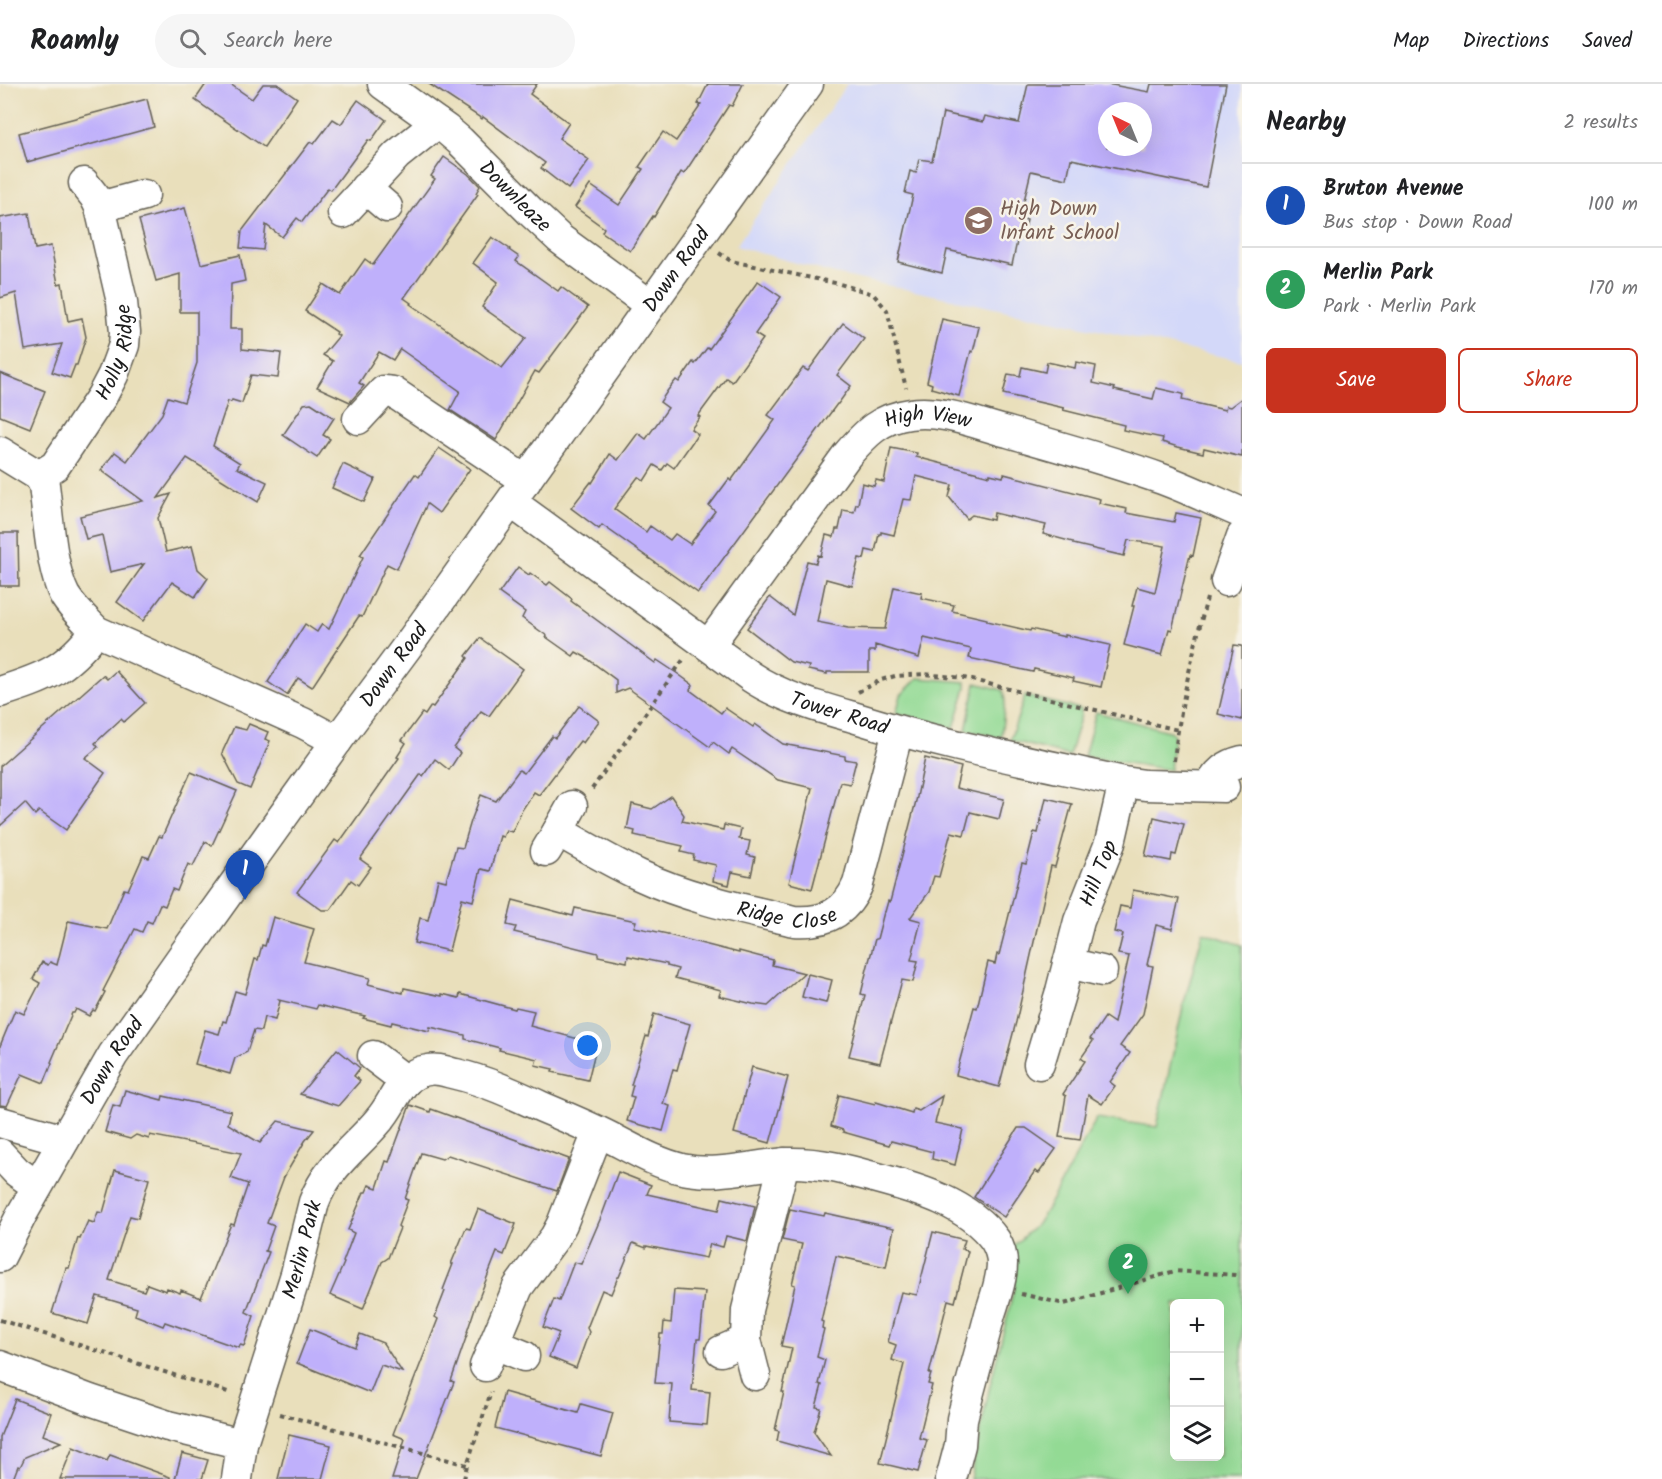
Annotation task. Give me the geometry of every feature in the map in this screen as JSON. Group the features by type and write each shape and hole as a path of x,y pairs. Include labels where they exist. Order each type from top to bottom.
{"street":[{"name":"Downleaze","path":"383,84 460,141 555,234 650,305"},
{"name":"Down Road","path":"0,1257 63,1140 119,1047 808,84"},
{"path":"343,213 376,198 397,155 437,123"},
{"name":"Holly Ridge","path":"39,476 55,466 102,396 124,345 122,302 92,195 144,195"},
{"name":"Tower Road","path":"358,419 384,391 393,392 704,641 768,688 898,731 1124,782 1171,786 1217,786 1216,775 1228,765 1242,761"},
{"name":"High View","path":"704,641 847,455 881,422 890,418 923,412 945,415 1047,443 1162,479 1242,513"},
{"path":"0,452 39,476 44,485 54,557 61,584 71,605 96,631 303,723 336,741"},
{"path":"1226,580 1242,536"},
{"path":"0,692 30,683 55,671 77,654 96,631"},
{"name":"Ridge Close","path":"559,829 602,857 640,876 692,895 794,921 809,922 823,919 843,907 852,897 858,884 898,731"},
{"name":"Hill Top","path":"1039,1064 1079,921 1110,843 1124,782"},
{"path":"1065,977 1102,971"},
{"path":"373,1056 406,1081 430,1069 471,1078 514,1094 598,1132 649,1159 686,1170 726,1172 784,1163 843,1168 907,1186 936,1197 961,1211 985,1230 999,1247 1002,1263 998,1288 962,1419 960,1445 951,1479"},
{"name":"Merlin Park","path":"237,1479 242,1444 296,1275 318,1191 331,1171 386,1112 406,1081"},
{"path":"0,1122 63,1140"},
{"path":"524,1356 490,1355 518,1287 562,1224 598,1132"},
{"path":"0,1154 17,1172 37,1186"},
{"path":"755,1375 733,1346 747,1310 784,1163"},
{"path":"0,1366 146,1419 242,1444"}],"path":[{"path":"699,239 731,261 840,284 873,294 887,310 912,413"},
{"path":"1171,786 1178,730 1193,652 1210,583 1226,580"},
{"path":"559,829 582,804 704,641"},
{"path":"824,708 888,678 924,674 964,678 1005,687 1178,730"},
{"path":"998,1288 1064,1304 1175,1271 1236,1275"},
{"path":"0,1320 254,1404 466,1465"},
{"path":"464,1479 466,1465 496,1376 490,1355"}],"shaded area":[{"name":"High Down Infant School","path":"847,84 1242,84 1242,361 835,274 736,246"}],"green space":[{"path":"918,678 966,682 954,728 896,713 901,695"},
{"path":"976,683 1003,690 1005,701 1001,738 966,730"},
{"path":"1025,696 1081,709 1069,756 1010,740"},
{"path":"1096,712 1172,732 1174,735 1170,770 1084,756"},
{"path":"1203,932 1242,945 1242,1479 970,1479 1015,1285 1017,1261 1012,1247 1037,1224 1097,1118 1157,1127 1183,1007"}],"building":[{"path":"206,84 230,84 252,99 263,84 277,84 297,98 264,147 195,100"},
{"path":"429,84 537,84 530,94 569,123 559,138 589,160 568,189 541,168 545,163 483,117 482,119"},
{"path":"708,84 743,84 732,106 729,105 684,174 681,172 630,251 602,232 604,228 575,207 590,185 619,205 643,169 639,167 663,132 676,141 701,105 698,104"},
{"path":"1028,84 1107,84 1149,92 1151,84 1226,84 1206,187 1071,159 1067,179 1031,171 1020,218 1027,220 1023,238 1018,237 1012,265 947,250 942,273 898,262 913,195 905,193 910,171 916,173 919,159 932,161 943,113 983,122 985,116 1019,123"},
{"path":"147,99 154,127 27,162 19,133"},
{"path":"358,100 386,120 371,141 368,140 331,190 328,188 302,222 297,218 282,237 266,225 263,250 240,248 242,231 310,142 314,144 333,119 341,124"},
{"path":"444,157 468,174 480,186 476,193 478,194 404,298 502,368 526,338 482,307 498,282 473,263 492,237 519,257 516,261 558,291 561,287 588,307 539,373 535,371 496,440 450,410 460,391 400,349 393,360 379,352 359,383 364,386 350,402 317,387 333,361 323,355 339,336 337,332 305,311 323,284 340,295 365,259 373,265 435,179 431,176"},
{"path":"185,208 201,264 240,255 245,281 231,284 230,329 242,329 242,349 281,353 278,378 251,375 242,403 228,401 213,446 240,463 237,468 267,482 258,502 187,458 158,498 171,494 158,518 166,552 192,546 198,569 208,578 195,597 172,582 143,621 117,602 144,564 110,572 102,535 86,539 80,516 143,501 101,470 115,452 127,461 162,414 168,397 184,402 197,363 197,312 180,312 180,274 156,281 139,220"},
{"path":"29,213 35,249 51,246 58,284 62,283 68,321 82,318 86,337 70,378 52,372 62,344 25,350 16,293 0,298 0,218"},
{"path":"758,281 781,297 755,334 763,339 732,382 726,378 698,416 700,417 691,429 698,434 674,468 667,463 662,470 654,465 644,481 638,477 614,509 646,532 650,526 670,540 675,534 690,544 715,511 709,506 729,479 731,481 775,420 768,415 803,368 808,371 843,323 864,339 837,375 851,386 698,593 602,525 599,529 571,508 592,483 610,454 618,460 638,433 646,439 668,408 660,402 668,390 676,380 679,382 693,362 695,364 707,348 709,349"},
{"path":"942,319 979,327 959,396 931,388 932,384 927,382"},
{"path":"1047,362 1075,368 1076,362 1096,366 1093,383 1153,399 1156,388 1183,394 1182,400 1225,410 1226,406 1230,407 1242,398 1242,457 1204,448 1203,453 1178,447 1162,442 1163,438 1123,430 1124,425 1003,394 1008,374 1020,376 1022,367 1045,372"},
{"path":"0,373 45,391 30,428 0,416"},
{"path":"311,403 334,418 323,435 330,439 317,458 283,435 304,404"},
{"path":"439,448 470,469 439,513 427,504 397,569 387,564 362,617 359,616 312,687 298,678 287,695 268,682 305,624 317,632 322,624 329,629 363,557 360,555 415,474 419,477"},
{"path":"891,448 917,453 916,457 990,476 990,474 1003,477 1004,474 1100,499 1099,503 1127,509 1126,513 1174,522 1176,513 1201,518 1172,630 1169,629 1162,655 1124,645 1137,587 1155,592 1165,546 1128,540 1124,556 1043,534 1046,525 994,513 993,520 972,515 967,519 949,497 952,485 916,476 911,500 903,499 894,535 881,532 875,552 866,550 864,559 859,558 852,586 826,579 817,622 848,628 885,629 894,587 922,593 921,598 954,605 952,611 987,619 987,621 1110,645 1101,687 1034,669 1033,672 969,658 971,649 924,638 919,658 875,645 875,651 869,651 869,672 827,672 827,674 808,670 809,666 791,662 747,628 770,597 793,615 807,561 816,563 818,555 821,556 826,535 834,537 836,529 839,529 843,510 854,512 862,483 874,486 876,480 884,482"},
{"path":"343,464 375,479 364,502 332,488"},
{"path":"0,533 18,533 19,586 0,586"},
{"path":"518,567 547,585 550,582 572,599 571,601 655,663 657,660 678,674 693,685 690,690 721,713 725,708 753,727 755,724 783,744 845,756 845,759 856,761 850,784 840,782 812,889 789,883 812,788 778,780 732,749 729,754 713,742 710,747 628,688 616,693 616,680 585,657 576,652 573,656 546,637 522,618 525,612 499,593"},
{"path":"480,638 523,669 489,716 481,711 454,748 460,753 449,770 435,759 423,776 421,774 360,859 371,867 358,885 351,880 330,910 322,910 297,892 335,840 339,843 399,758 397,757 406,743 402,740 422,713 425,715 431,706 433,707"},
{"path":"1234,645 1242,646 1242,720 1218,714"},
{"path":"116,671 145,703 124,722 121,719 95,743 98,747 85,758 105,773 66,830 39,811 35,815 25,803 0,826 0,766 103,675 107,679"},
{"path":"579,706 599,721 583,743 580,741 539,795 534,792 522,810 512,832 506,830 503,837 500,836 490,871 481,869 473,901 462,898 449,951 414,943 420,918 428,920 438,879 446,881 456,847 463,848 481,795 496,801 519,770 524,773 552,736 555,738"},
{"path":"249,724 268,732 265,739 270,741 250,789 238,784 222,753 234,727 246,730"},
{"path":"925,758 961,767 956,788 1004,799 999,819 970,812 964,835 951,832 939,877 934,876 929,892 910,918 921,921 911,960 918,961 913,982 902,980 880,1063 849,1056 865,995 861,994 867,969 884,912 888,901 890,902"},
{"path":"191,772 237,791 212,845 205,842 193,866 188,864 177,891 172,889 165,906 160,904 152,923 147,921 142,932 135,929 95,1011 93,1010 89,1016 76,1009 72,1013 44,1083 22,1074 7,1106 0,1105 0,1046 15,1010 24,1014 40,983 33,979 42,962 57,965 68,921 107,929 124,889 128,890 143,856 149,858 159,836 162,837"},
{"path":"671,796 684,815 682,821 723,830 724,825 741,829 739,839 750,841 747,855 755,857 751,876 732,872 729,885 713,881 716,865 693,860 694,855 681,852 683,846 634,835 635,831 627,829 632,804 652,809"},
{"path":"1046,798 1072,804 1055,867 1051,866 999,1087 956,1075 974,1007 977,1008 988,962 995,964 997,954 999,955 1022,863 1026,864 1034,832 1038,833"},
{"path":"1154,817 1184,824 1176,855 1172,854 1171,861 1145,856"},
{"path":"1133,890 1179,899 1172,929 1156,925 1147,965 1153,966 1143,1014 1120,1046 1130,1053 1110,1082 1115,1086 1102,1104 1088,1095 1080,1140 1059,1137 1066,1096 1063,1094 1085,1061 1081,1058 1093,1041 1090,1039 1105,1017 1114,1023 1129,956 1118,954 1123,934 1114,932 1120,906 1130,908"},
{"path":"513,900 573,916 575,908 636,921 634,927 773,960 772,965 804,973 768,1006 719,996 721,990 675,978 678,969 667,966 667,964 628,956 627,962 598,956 598,953 514,932 516,927 507,925"},
{"path":"273,917 314,929 304,962 370,978 368,984 403,993 404,988 459,998 460,994 515,1009 516,1007 534,1011 530,1026 597,1044 588,1080 552,1072 553,1069 535,1065 537,1059 465,1039 465,1035 430,1027 429,1031 392,1022 391,1025 363,1018 365,1016 318,1005 316,1009 279,1000 275,1020 264,1017 261,1031 254,1030 247,1052 235,1058 230,1074 195,1064 205,1030 219,1034 223,1021 226,1022 235,991 245,994 255,959 258,960 262,945 265,946"},
{"path":"808,974 832,980 826,1003 802,997"},
{"path":"654,1014 690,1024 677,1070 673,1069 663,1104 670,1106 663,1131 627,1121 634,1097 630,1096 633,1085 631,1085"},
{"path":"337,1049 360,1068 354,1076 360,1081 338,1106 300,1094"},
{"path":"752,1067 788,1077 770,1143 734,1133"},
{"path":"125,1090 162,1100 163,1096 231,1111 228,1124 260,1143 278,1121 314,1130 284,1177 267,1223 274,1226 265,1251 269,1252 246,1312 254,1316 244,1346 240,1345 239,1348 165,1322 163,1326 135,1315 137,1308 97,1296 88,1324 52,1313 78,1238 80,1239 88,1221 94,1223 98,1212 103,1213 115,1170 149,1179 138,1218 130,1216 109,1280 144,1291 147,1284 166,1291 167,1288 180,1293 181,1290 201,1298 231,1224 234,1225 248,1184 231,1178 241,1153 150,1135 149,1139 136,1135 130,1139 105,1132 113,1105 120,1107"},
{"path":"839,1095 875,1104 876,1102 912,1113 913,1109 919,1111 942,1096 935,1123 963,1129 955,1165 932,1159 933,1152 891,1141 889,1145 843,1132 831,1126"},
{"path":"410,1105 430,1112 431,1109 569,1159 557,1191 448,1155 442,1159 421,1153 405,1199 408,1200 398,1226 400,1228 388,1258 382,1262 363,1309 330,1295 354,1233 348,1230 364,1192 369,1185 377,1188"},
{"path":"1018,1128 1026,1128 1056,1149 1039,1173 1035,1171 1004,1217 974,1197"},
{"path":"618,1172 651,1185 647,1194 719,1210 722,1198 755,1206 747,1241 726,1236 723,1247 710,1244 706,1258 646,1246 646,1248 633,1243 611,1294 602,1290 587,1328 589,1332 576,1368 549,1357 559,1333 543,1327 554,1299 559,1301 574,1262 581,1264"},
{"path":"478,1209 516,1224 504,1255 497,1252 475,1308 451,1381 454,1382 416,1479 392,1479 405,1439 393,1434 438,1319 435,1317 445,1291 443,1290 453,1264 451,1264 466,1228 470,1229"},
{"path":"790,1209 824,1216 825,1213 894,1228 886,1267 836,1256 821,1321 824,1329 817,1357 825,1360 816,1407 821,1408 814,1432 831,1456 777,1441 779,1431 775,1430 792,1348 781,1346 802,1244 782,1240"},
{"path":"933,1232 965,1240 962,1249 968,1251 955,1302 948,1300 929,1374 931,1374 928,1384 932,1385 919,1438 927,1440 918,1472 880,1463 904,1364 892,1360 896,1345 888,1342 901,1292 917,1295"},
{"path":"674,1290 705,1292 692,1390 710,1392 707,1425 669,1422 672,1384 655,1383 660,1334 663,1334 664,1322 671,1323"},
{"path":"310,1329 355,1347 360,1334 383,1343 402,1372 381,1365 370,1393 297,1363"},
{"path":"504,1392 578,1413 581,1404 613,1413 601,1456 495,1428"},
{"path":"15,1399 51,1413 43,1435 61,1442 25,1457 20,1467 18,1466 13,1479 0,1479 0,1437"},
{"path":"289,1435 331,1445 322,1479 278,1479"},
{"path":"73,1447 107,1461 110,1455 170,1477 170,1479 60,1479"},
{"path":"182,1453 208,1460 202,1479 175,1479"}],"place":[{"name":"High Down Infant School","path":"979,220"},
{"name":"Bruton Avenue","path":"245,900"},
{"name":"Merlin Park","path":"1128,1294"}]}
